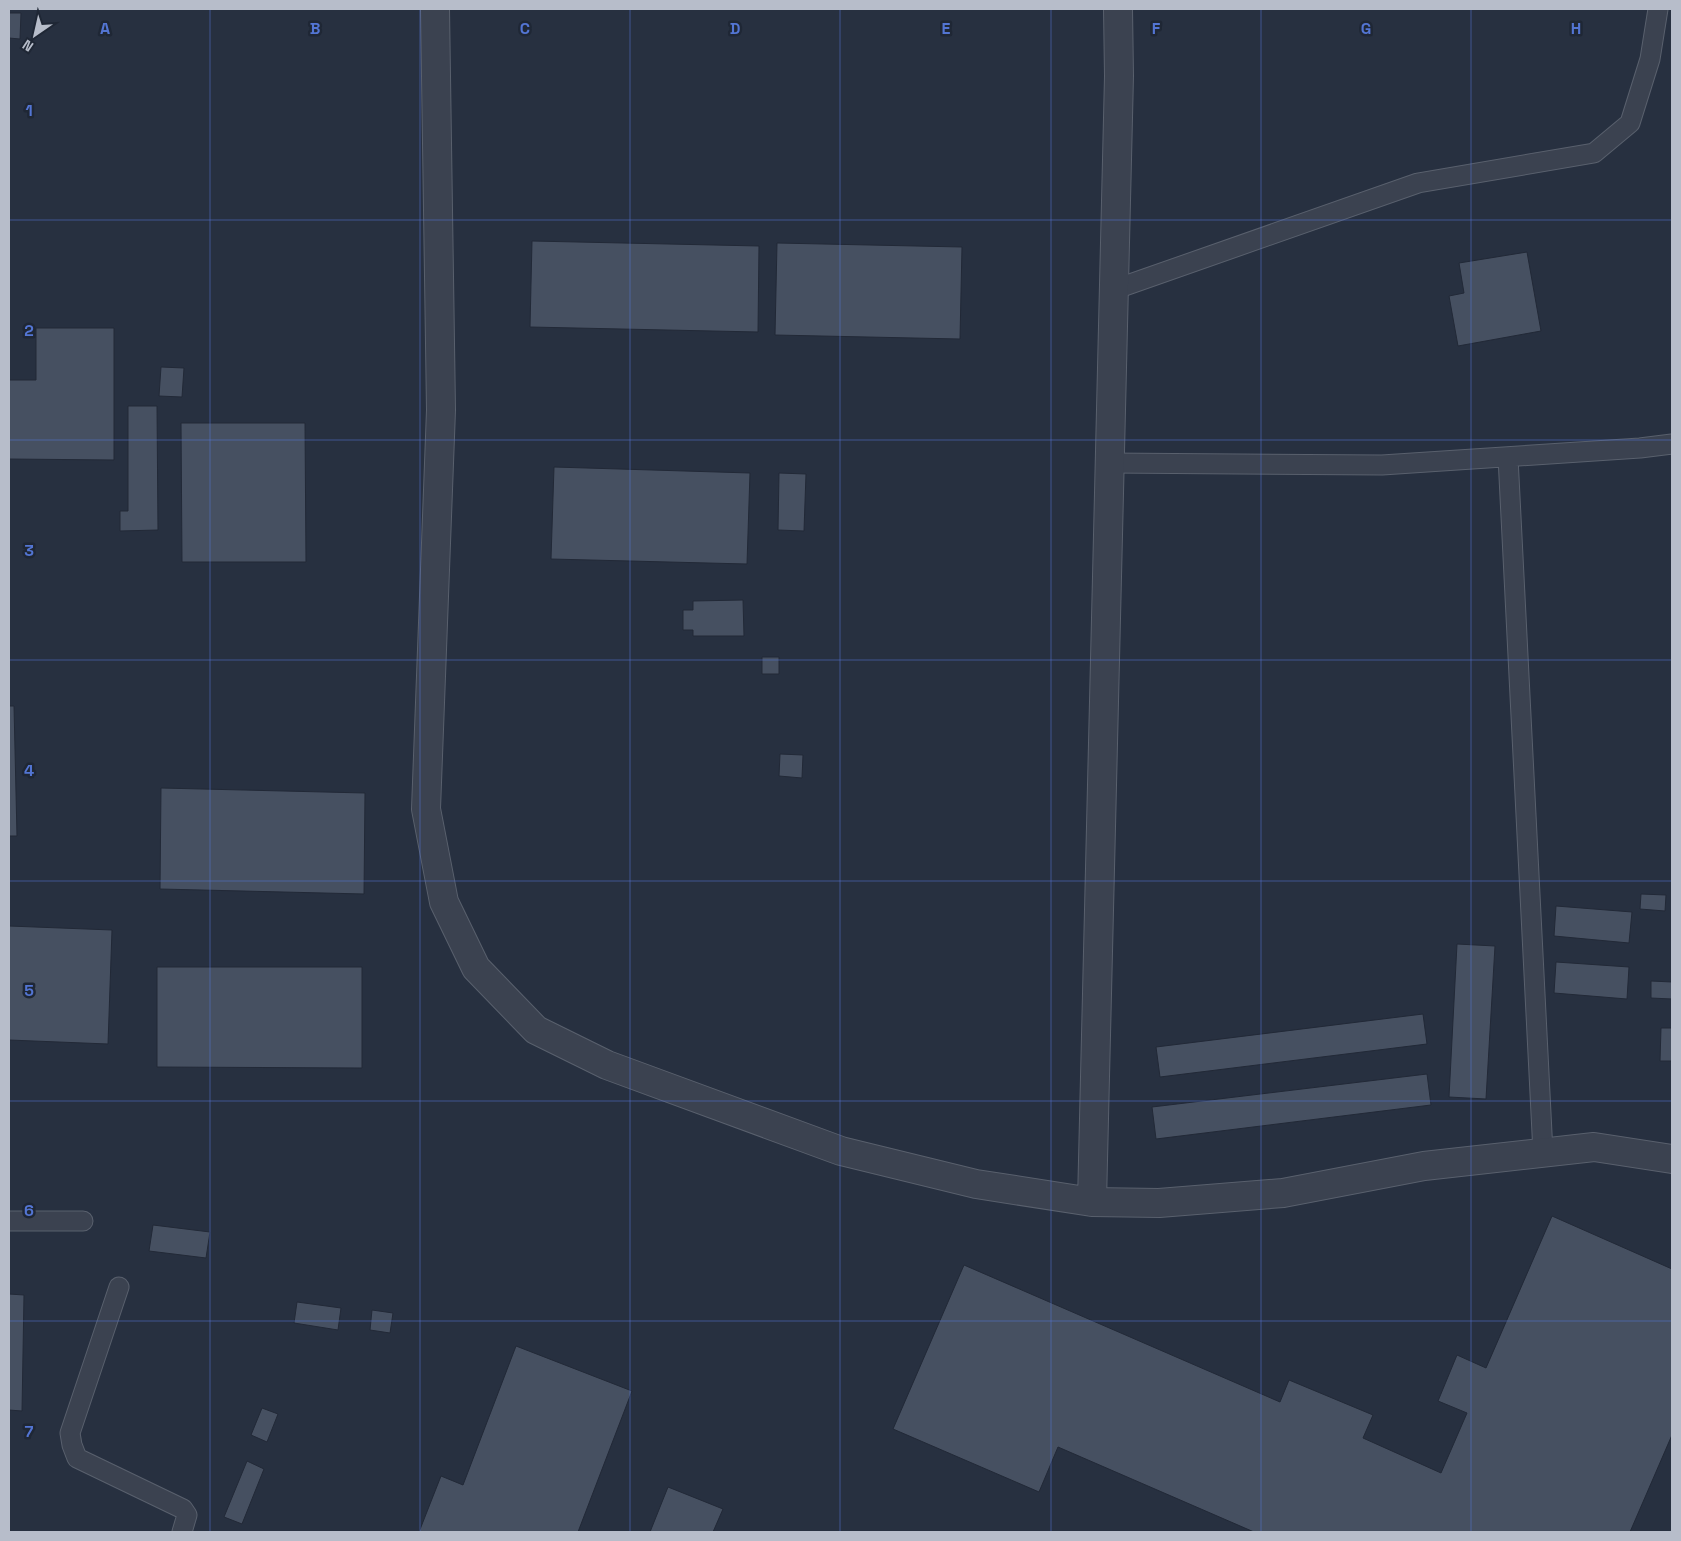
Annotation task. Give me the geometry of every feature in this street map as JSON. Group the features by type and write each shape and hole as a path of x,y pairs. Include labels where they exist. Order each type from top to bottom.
{"street":[{"path":"435,9 441,410 426,809 444,902 476,968 536,1030 607,1065 840,1151 976,1184 1092,1202 1159,1203 1284,1193 1424,1166 1594,1147 1672,1159"},
{"path":"1092,1202 1119,76 1118,9"}],"lane":[{"path":"1114,290 1418,184 1594,153 1630,123 1650,59 1658,9"},
{"path":"1109,464 1382,465 1640,448 1672,444"},
{"path":"1508,457 1543,1153"},
{"path":"9,1221 83,1221"},
{"path":"119,1287 70,1432 72,1445 77,1458 183,1509 186,1515 182,1532"}],"building":[{"path":"9,13 21,13 20,39 9,38"},
{"path":"532,241 759,246 758,332 530,327"},
{"path":"777,243 962,247 960,339 775,335"},
{"path":"1527,252 1541,331 1458,346 1449,296 1464,293 1459,263"},
{"path":"36,328 114,328 114,460 9,459 9,380 36,380"},
{"path":"161,367 184,368 182,397 159,396"},
{"path":"128,406 157,406 158,530 120,531 120,511 128,511"},
{"path":"181,423 305,423 306,562 182,562"},
{"path":"554,467 750,473 747,564 551,559"},
{"path":"779,473 806,474 804,531 778,530"},
{"path":"743,600 744,636 693,636 693,630 683,630 683,610 693,610 693,601"},
{"path":"762,657 779,657 779,674 762,674"},
{"path":"9,706 14,706 17,836 9,836"},
{"path":"780,754 803,755 802,778 779,776"},
{"path":"161,788 365,793 364,894 160,889"},
{"path":"1641,894 1666,895 1665,911 1640,909"},
{"path":"1556,906 1632,912 1629,943 1554,936"},
{"path":"9,926 112,930 108,1044 9,1040"},
{"path":"1457,944 1495,946 1486,1099 1449,1097"},
{"path":"1556,962 1629,967 1627,999 1554,993"},
{"path":"157,967 362,967 362,1068 157,1067"},
{"path":"1651,981 1672,982 1672,999 1651,998"},
{"path":"1423,1014 1427,1044 1160,1077 1156,1047"},
{"path":"1661,1028 1672,1028 1672,1061 1660,1061"},
{"path":"1427,1074 1431,1105 1156,1139 1152,1107"},
{"path":"1552,1216 1672,1269 1672,1435 1630,1532 1254,1532 1058,1447 1039,1492 893,1429 964,1265 1280,1402 1289,1380 1373,1415 1363,1438 1441,1473 1467,1413 1438,1401 1457,1355 1486,1368"},
{"path":"153,1225 210,1232 206,1258 149,1251"},
{"path":"9,1294 24,1295 22,1411 9,1410"},
{"path":"297,1302 341,1308 338,1330 294,1323"},
{"path":"372,1310 393,1313 390,1333 370,1330"},
{"path":"516,1346 632,1391 578,1532 419,1532 441,1476 463,1485"},
{"path":"262,1408 278,1414 267,1442 251,1435"},
{"path":"247,1461 264,1469 242,1524 224,1517"},
{"path":"668,1487 723,1509 713,1532 650,1532"}]}
